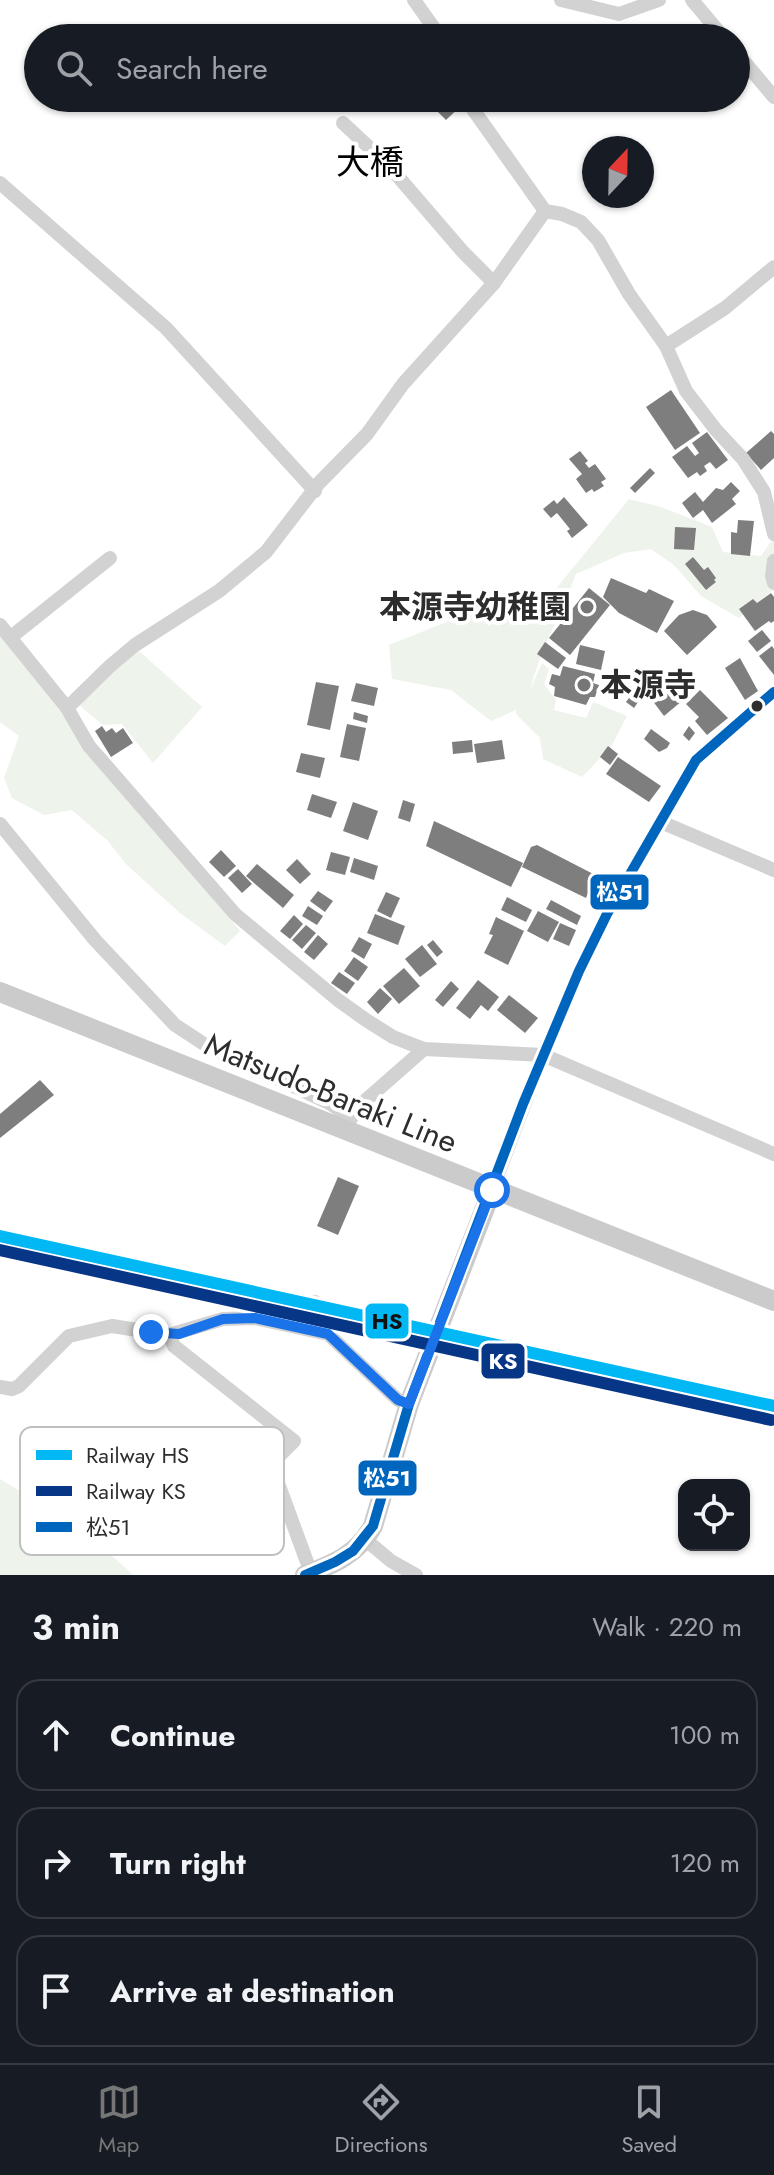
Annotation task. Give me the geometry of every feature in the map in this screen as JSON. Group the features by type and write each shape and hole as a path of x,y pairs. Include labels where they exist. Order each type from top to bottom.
{"main road":[{"name":"Matsudo-Baraki Line","path":"0,992 348,1124 492,1190 774,1301"},
{"path":"308,1574 336,1563 366,1540 380,1509 409,1404 492,1190"}],"street":[{"path":"414,0 431,24"},
{"path":"561,0 619,14 659,0"},
{"path":"692,0 712,24"},
{"path":"750,69 774,97"},
{"path":"476,112 545,211 581,222 598,240 629,294 666,346 686,391 743,459 764,492 774,534"},
{"path":"343,123 389,166 494,283"},
{"path":"0,183 166,328 315,491"},
{"path":"67,708 135,645 219,591 266,552 315,491 367,434 412,374 494,283 545,211"},
{"path":"666,346 725,308 774,267"},
{"path":"11,637 110,558"},
{"path":"774,561 774,583"},
{"path":"0,625 67,708 89,746 235,914 338,1000 393,1037 424,1049 543,1055 774,1154"},
{"path":"492,1190 543,1055 607,914 696,760 774,692"},
{"path":"661,822 774,870"},
{"path":"0,824 95,940 175,1025 204,1044 331,1104 348,1124 366,1100 424,1049"},
{"path":"315,1302 319,1310 316,1331"},
{"path":"0,1387 12,1389 19,1386 69,1336 112,1326 169,1335 223,1319 255,1318 328,1334 398,1400 409,1404"},
{"path":"169,1335 174,1346 276,1427"},
{"path":"284,1433 294,1441 284,1451"},
{"path":"284,1503 308,1574"},
{"path":"366,1540 391,1561 416,1575"}],"shaded area":[{"path":"629,499 661,507 712,527 723,552 761,556 774,537 774,589 739,618 701,596 674,565 651,549 624,553 576,574 530,690 542,663 549,669 544,684 556,700 554,710 586,718 593,702 627,716 611,747 582,777 543,759 540,738 516,714 516,710 491,721 451,690 392,679 389,645 464,615 542,606"},
{"path":"0,636 144,817 240,931 225,946 180,913 127,865 107,840 72,810 44,815 12,798 4,778 19,736 0,722"},
{"path":"139,651 202,707 153,763 122,724 103,725 79,705 121,663"},
{"path":"0,1479 20,1491 20,1555 111,1555 133,1575 0,1575"}],"building":[{"path":"438,112 454,112 446,120"},
{"path":"671,390 700,433 675,450 646,407"},
{"path":"771,431 774,434 774,458 761,470 746,453"},
{"path":"707,432 728,460 716,469 710,462 704,466 707,471 700,476 697,472 688,478 672,457 687,446 695,456 699,453 692,443"},
{"path":"580,451 589,468 595,464 606,479 601,482 604,486 594,492 592,489 586,493 576,479 582,474 569,459"},
{"path":"650,468 655,473 635,493 630,488"},
{"path":"731,482 740,491 732,499 736,504 712,523 703,510 693,518 682,503 695,492 703,502 716,488 723,490"},
{"path":"564,497 588,525 572,538 567,531 570,529 557,513 551,518 543,509 554,500 557,504"},
{"path":"738,520 754,521 750,556 731,554 731,532 737,533"},
{"path":"675,527 696,528 694,550 674,549"},
{"path":"693,557 704,570 708,567 716,578 716,582 706,590 685,564"},
{"path":"611,578 646,593 649,589 674,601 657,633 619,613 603,597"},
{"path":"589,588 610,605 570,655 549,638"},
{"path":"771,593 774,597 774,621 755,631 739,609 753,599 757,603"},
{"path":"693,610 707,615 717,627 687,655 664,631 679,615"},
{"path":"762,630 771,641 757,652 748,641"},
{"path":"545,642 566,658 558,669 537,654"},
{"path":"580,645 605,651 601,670 576,664"},
{"path":"772,646 774,649 774,675 759,656"},
{"path":"740,658 758,691 745,700 725,668"},
{"path":"563,666 595,674 593,683 599,685 595,697 590,697 586,705 554,696 555,687 549,684 552,674 560,676"},
{"path":"682,675 695,690 664,716 652,700"},
{"path":"316,682 339,686 330,730 307,725"},
{"path":"356,683 378,688 374,706 351,701"},
{"path":"700,690 728,718 707,735 695,721 699,717 686,704"},
{"path":"632,694 640,699 634,708 626,702"},
{"path":"354,712 368,716 367,723 353,719"},
{"path":"347,724 366,728 359,761 340,757"},
{"path":"102,726 106,732 112,728 116,733 123,728 133,743 111,757 95,731"},
{"path":"689,726 695,733 689,741 683,735"},
{"path":"651,729 670,743 667,748 659,752 644,739"},
{"path":"472,740 473,752 453,754 452,742"},
{"path":"502,740 505,759 477,763 474,744"},
{"path":"608,746 618,754 610,765 600,757"},
{"path":"301,753 325,758 320,778 296,772"},
{"path":"618,757 661,786 649,802 606,774"},
{"path":"312,794 337,802 331,818 307,810"},
{"path":"403,800 415,804 410,822 398,818"},
{"path":"353,802 378,811 368,840 343,831"},
{"path":"434,821 523,863 511,887 426,846"},
{"path":"537,845 603,879 597,890 590,888 586,898 522,867 531,847"},
{"path":"221,850 236,866 224,877 209,862"},
{"path":"331,852 350,857 345,875 326,870"},
{"path":"354,858 378,866 374,880 350,872"},
{"path":"297,859 311,874 300,884 286,870"},
{"path":"257,864 294,895 283,908 246,876"},
{"path":"238,869 252,884 242,893 228,878"},
{"path":"318,891 333,901 325,912 310,901"},
{"path":"386,892 400,898 391,918 377,911"},
{"path":"507,897 532,910 526,922 501,910"},
{"path":"551,900 581,916 577,925 546,909"},
{"path":"308,906 323,916 317,925 302,916"},
{"path":"538,911 559,922 548,942 527,931"},
{"path":"375,914 405,926 398,945 367,933"},
{"path":"294,915 303,924 290,939 280,931"},
{"path":"496,917 524,931 508,965 484,953 493,935 489,934"},
{"path":"560,923 576,930 569,946 553,939"},
{"path":"306,925 316,933 302,949 292,940"},
{"path":"318,935 328,944 314,960 304,952"},
{"path":"359,937 372,944 364,959 351,951"},
{"path":"433,940 443,952 437,957 427,945"},
{"path":"422,945 437,964 420,977 405,959"},
{"path":"354,957 368,967 358,981 344,971"},
{"path":"404,968 420,986 399,1004 383,986"},
{"path":"339,972 355,983 347,994 331,983"},
{"path":"478,980 499,997 488,1011 481,1005 470,1019 456,1008"},
{"path":"451,981 459,989 443,1007 435,1000"},
{"path":"380,988 392,999 378,1014 367,1002"},
{"path":"509,995 538,1018 525,1033 497,1010"},
{"path":"40,1080 54,1095 0,1138 0,1114"},
{"path":"338,1177 359,1186 338,1235 317,1226"}],"rail line":[{"name":"HS","path":"0,1236 774,1406"},
{"name":"KS","path":"0,1250 771,1420"}],"transit line":[{"name":"松51","path":"305,1575 353,1551 373,1526 409,1404 523,1104 579,971 607,914 696,760 774,692"}],"place":[{"name":"本源寺幼稚園","path":"587,607"},
{"name":"本源寺","path":"584,685"}],"district":[{"name":"大橋","path":"370,162"}],"route":[{"path":"151,1332 179,1334 208,1322 255,1318 328,1334 398,1400 409,1404 492,1190"}]}
